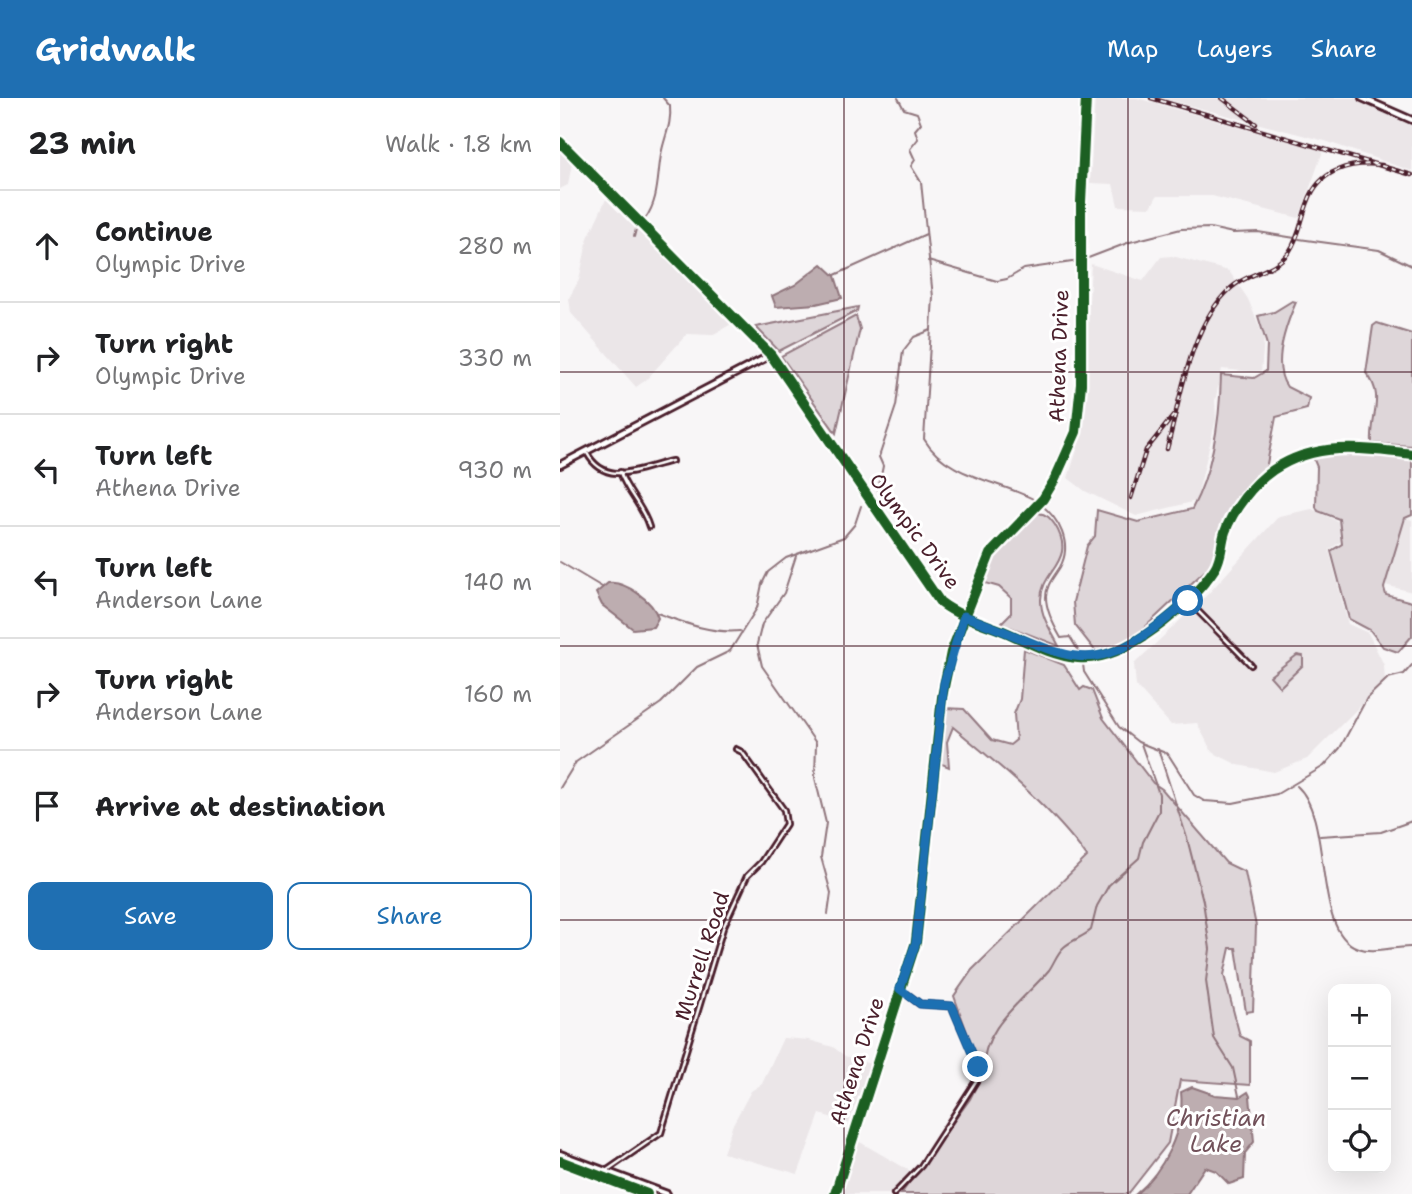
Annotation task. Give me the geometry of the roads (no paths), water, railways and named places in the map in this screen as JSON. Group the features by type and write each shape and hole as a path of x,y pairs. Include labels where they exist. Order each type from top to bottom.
{"street":[{"name":"Athena Drive","path":"835,1194 916,942 944,683 964,616 990,554 1043,499 1076,432 1081,384 1081,202 1086,98"},
{"path":"1362,98 1412,120"},
{"name":"Olympic Drive","path":"560,142 771,355 931,592 946,607 964,616 1053,652 1091,659 1109,655 1128,646 1188,601 1217,564 1230,520 1257,483 1273,470 1308,453 1346,447 1412,454"},
{"path":"560,465 771,355"},
{"path":"587,453 598,470 609,474 671,461"},
{"path":"620,472 624,485 645,512 649,527"},
{"path":"1188,601 1251,665"},
{"name":"Murrell Road","path":"606,1171 661,1133 723,928 747,876 761,862 786,824 784,810 742,751 736,749"},
{"path":"894,1194 921,1166 978,1078 978,1067 952,1006 920,1004 900,989"},
{"path":"560,1154 667,1194"}],"water":[{"path":"822,264 835,276 842,298 816,304 776,307 772,296 795,285"},
{"path":"608,583 622,585 645,599 658,618 653,627 633,629 602,605 596,593"},
{"name":"Christian Lake","path":"1192,1087 1215,1095 1240,1097 1248,1092 1254,1142 1245,1153 1244,1179 1229,1184 1216,1171 1205,1167 1187,1194 1136,1194 1155,1174 1170,1149 1179,1120 1181,1092"}],"waterway":[{"path":"645,219 655,196 670,119 670,106 663,98"},
{"path":"898,98 904,109 917,113 921,123 915,130 918,139 910,149 915,160 911,166 921,182 933,297 924,439 946,462 1037,501"},
{"path":"634,237 637,225"},
{"path":"1083,260 1130,242 1181,229 1210,228 1233,233 1258,232 1295,238"},
{"path":"835,275 926,234"},
{"path":"1299,239 1379,250 1412,266"},
{"path":"928,261 997,281 1007,279 1024,269 1079,261"},
{"path":"878,490 883,466 879,457 896,406 903,351 914,337 931,330"},
{"path":"1040,504 1058,524 1065,549 1060,567 1047,589 1047,608 1061,638 1070,637 1079,652"},
{"path":"560,788 576,762 661,703 697,667 730,651 757,608 762,584 768,572 786,558 844,537 855,524 861,506"},
{"path":"796,556 784,593 762,624 757,644 762,666 816,743 815,778 826,823 821,857 831,893 828,914"},
{"path":"560,562 602,587"},
{"path":"657,613 709,629 740,631"},
{"path":"1083,664 1084,672 1119,727 1138,742 1168,754 1194,795 1204,801 1233,803 1277,794 1324,766 1340,748 1367,698 1388,678 1404,674 1412,665"},
{"path":"983,1071 984,1055 997,1028 1049,970 1062,949 1091,930 1097,906 1109,885 1139,858 1143,842 1159,811 1159,794 1141,744"},
{"path":"1158,749 1187,838 1203,901 1210,949 1206,981 1214,1038 1233,1068 1239,1096"},
{"path":"1297,786 1308,802 1316,823 1328,898 1334,921 1343,938 1364,950 1412,947"},
{"path":"1320,836 1381,832 1412,821"}],"railway":[{"path":"1151,98 1412,175"},
{"path":"1222,98 1256,124"},
{"path":"1167,449 1196,341 1217,303 1238,283 1283,259 1293,246 1313,191 1328,175 1348,167 1382,165"},
{"path":"1131,498 1146,450 1174,415"}]}
